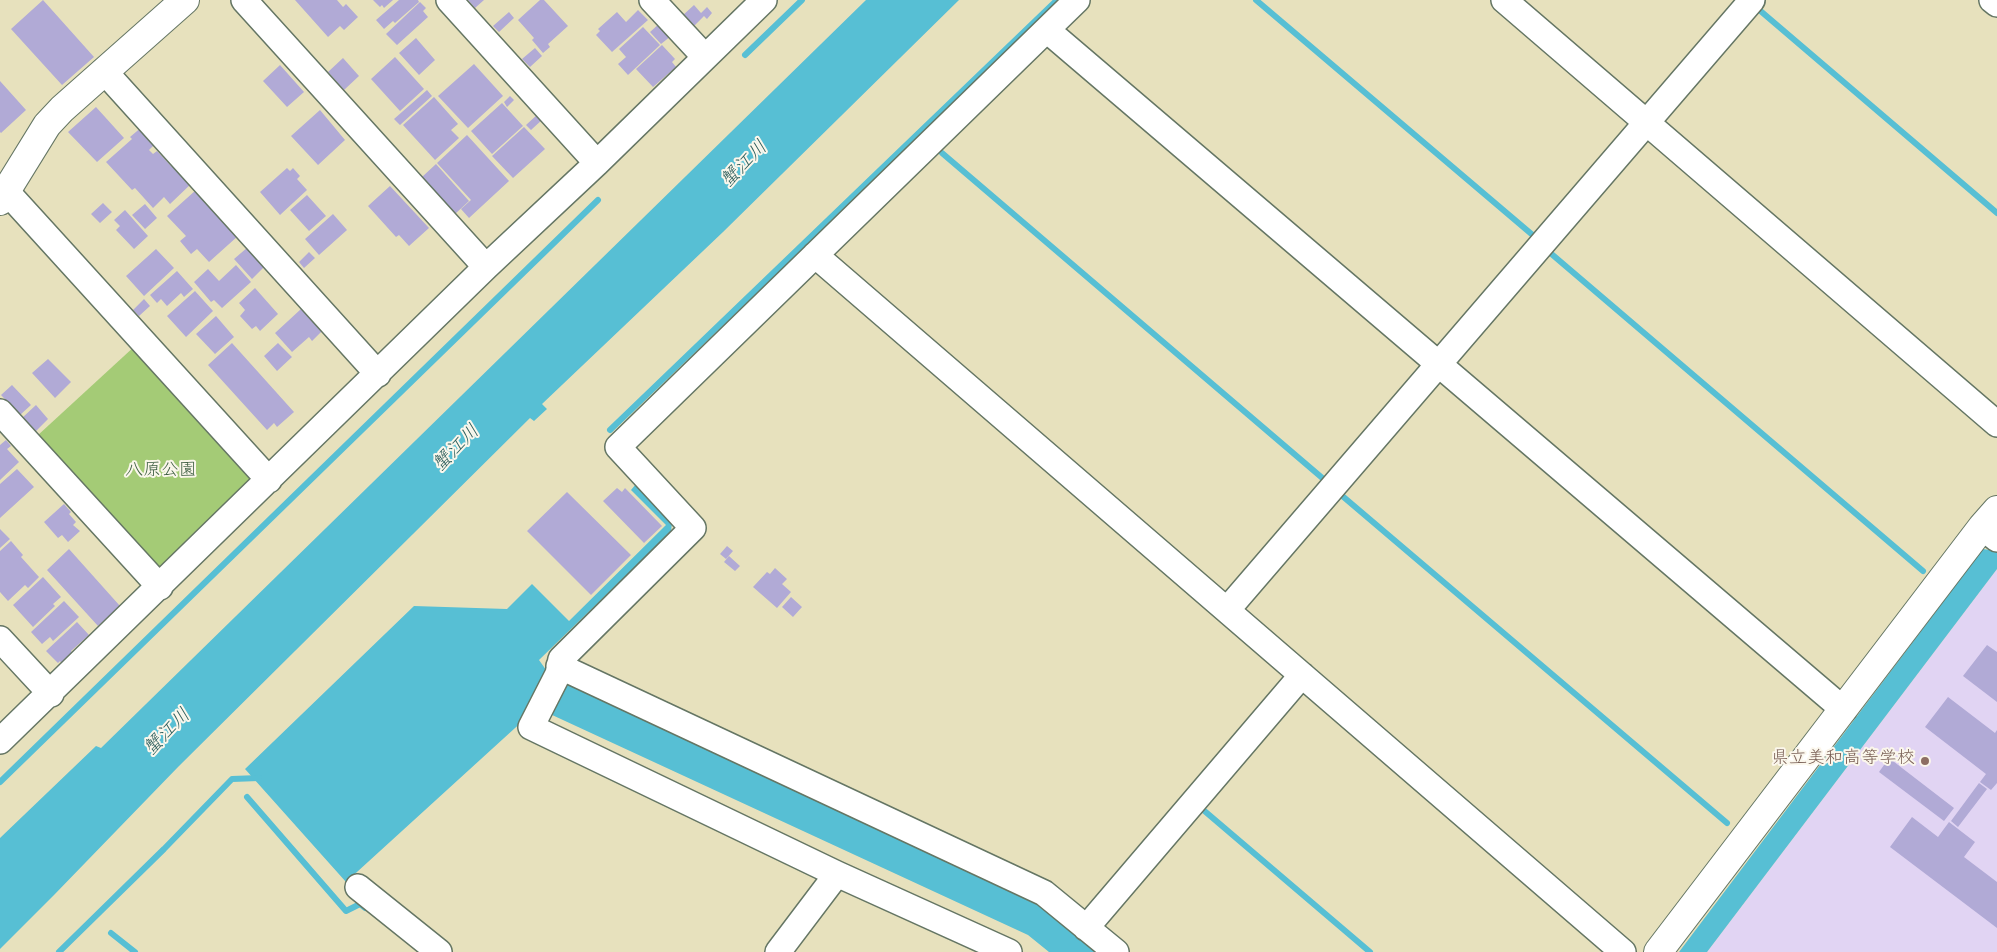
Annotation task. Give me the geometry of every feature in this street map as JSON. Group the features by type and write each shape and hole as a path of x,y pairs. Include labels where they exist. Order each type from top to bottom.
{"street":[{"path":"185,0 104,71 47,126 3,196 269,480"},
{"path":"244,0 486,267"},
{"path":"450,0 597,163"},
{"path":"652,0 705,58"},
{"path":"0,742 486,267 597,163 764,0"},
{"path":"1009,952 837,874 531,727 559,670 561,659 693,528 618,446 1077,0"},
{"path":"1504,0 1997,424"},
{"path":"1227,610 1752,0"},
{"path":"1992,0 1997,4"},
{"path":"1046,30 1844,710"},
{"path":"104,71 378,374"},
{"path":"815,255 1623,952"},
{"path":"0,412 160,587"},
{"path":"1658,952 1844,710 1992,526"},
{"path":"0,638 51,694"},
{"path":"559,670 1044,893 1116,952"},
{"path":"1086,928 1302,675"},
{"path":"778,952 837,874"},
{"path":"358,887 439,952"}],"shaded area":[{"name":"県立美和高等学校","path":"1997,569 1997,952 1707,952"}],"green space":[{"name":"八原公園","path":"136,345 252,472 251,485 167,568 156,568 37,436"}],"water":[{"name":"蟹江川","path":"866,0 959,0 723,232 542,404 547,409 534,421 530,418 179,766 0,949 0,838 96,746 101,748"},
{"path":"636,484 672,523 671,532 539,660 549,674 1044,908 1098,952 1049,952 1028,935 537,708 346,882 245,769 414,606 507,609 532,584 569,621 666,525 631,490"},
{"path":"1983,549 1997,551 1997,569 1707,952 1679,952"}],"building":[{"path":"43,0 94,57 62,85 11,29"},
{"path":"295,0 337,0 343,7 346,4 358,17 344,30 340,26 328,37"},
{"path":"373,0 393,0 384,8 382,5 380,7"},
{"path":"399,0 418,0 419,2 395,23 393,21 384,29 376,20"},
{"path":"468,0 484,0 475,8"},
{"path":"540,0 544,0 568,26 548,44 550,47 543,53 532,40 534,38 518,20"},
{"path":"420,2 426,8 423,11 428,17 397,45 386,34"},
{"path":"694,5 701,13 707,7 712,13 707,19 704,16 692,28 682,16"},
{"path":"638,10 648,20 612,52 596,35 600,31 598,29 617,12 626,22"},
{"path":"509,12 514,18 499,32 493,26"},
{"path":"660,23 671,36 661,44 650,32"},
{"path":"643,27 660,45 628,75 618,64 626,57 619,49"},
{"path":"416,38 435,60 419,75 399,53"},
{"path":"662,45 675,59 672,62 676,67 653,87 636,69"},
{"path":"535,48 542,56 530,67 522,59"},
{"path":"395,57 424,89 400,111 371,79"},
{"path":"343,58 359,76 344,90 328,72"},
{"path":"474,64 503,96 468,128 438,96"},
{"path":"280,65 304,92 287,107 263,81"},
{"path":"0,81 26,110 1,133 0,132"},
{"path":"427,90 432,96 400,125 394,119"},
{"path":"510,96 514,100 507,107 504,102"},
{"path":"434,97 458,124 451,130 459,138 435,160 403,125"},
{"path":"502,103 523,126 492,154 471,131"},
{"path":"96,107 124,138 97,162 68,132"},
{"path":"320,110 345,140 318,165 291,136"},
{"path":"538,114 543,119 531,130 526,125"},
{"path":"143,126 157,142 149,150 153,154 157,151 172,167 175,164 192,183 170,204 164,197 153,208 135,188 132,190 106,162 132,139 130,137"},
{"path":"524,127 545,149 513,178 492,156"},
{"path":"467,135 509,181 469,218 461,209 471,200 437,163"},
{"path":"436,164 469,201 455,214 422,177"},
{"path":"287,168 290,171 293,168 300,176 297,179 307,190 280,215 260,192"},
{"path":"390,186 429,228 409,246 399,235 396,237 368,206"},
{"path":"196,190 238,236 209,262 197,249 191,254 180,241 186,236 167,216"},
{"path":"307,195 326,216 309,231 290,210"},
{"path":"103,203 112,212 100,223 91,214"},
{"path":"145,204 157,218 145,229 132,215"},
{"path":"125,210 148,236 134,249 116,230 120,226 114,220"},
{"path":"333,214 347,230 319,255 305,239"},
{"path":"248,247 265,266 252,279 234,259"},
{"path":"156,249 174,268 144,296 126,276"},
{"path":"309,252 315,258 304,268 299,262"},
{"path":"236,265 251,282 222,308 214,300 211,302 194,282 208,269 219,281"},
{"path":"177,271 193,289 184,297 181,293 167,306 161,299 157,303 150,295"},
{"path":"255,288 278,314 260,331 256,326 252,329 240,316 245,310 239,303"},
{"path":"195,291 213,311 186,337 167,316"},
{"path":"144,299 150,306 139,316 133,310"},
{"path":"301,309 322,331 312,341 309,337 292,352 275,333"},
{"path":"216,316 234,337 215,354 196,334"},
{"path":"232,343 294,412 277,427 274,423 267,430 208,365"},
{"path":"278,343 292,357 277,371 264,356"},
{"path":"48,359 71,382 55,398 32,373"},
{"path":"12,385 31,405 20,415 1,395"},
{"path":"36,405 48,419 35,432 22,418"},
{"path":"6,440 11,446 7,449 19,462 0,480 0,445"},
{"path":"17,469 34,487 0,518 0,484"},
{"path":"617,488 622,492 625,488 662,526 644,543 603,501"},
{"path":"567,492 631,555 591,595 527,531"},
{"path":"64,504 76,522 73,525 80,531 68,542 62,535 58,538 44,522"},
{"path":"0,529 10,539 0,548"},
{"path":"11,541 23,555 21,557 39,577 28,588 25,585 8,601 0,592 0,551"},
{"path":"727,546 733,551 726,559 720,554"},
{"path":"69,549 120,606 98,626 47,570"},
{"path":"729,556 740,566 735,571 724,562"},
{"path":"775,568 787,579 782,584 791,592 777,608 753,587 767,572 770,574"},
{"path":"43,577 61,597 53,604 55,606 33,627 13,605"},
{"path":"791,597 802,607 793,617 782,607"},
{"path":"64,601 79,617 53,641 50,637 42,644 31,632"},
{"path":"77,622 89,635 71,651 73,654 62,664 60,661 58,663 46,651"},
{"path":"1987,645 1997,652 1997,702 1963,676"},
{"path":"1948,697 1995,733 1997,730 1997,783 1991,790 1980,782 1986,774 1925,727"},
{"path":"1889,758 1954,808 1944,821 1879,772"},
{"path":"1979,783 1987,789 1958,827 1951,821"},
{"path":"1912,817 1938,837 1949,822 1975,842 1964,857 1997,882 1997,928 1890,847"}],"waterway":[{"path":"745,55 802,0"},
{"path":"610,430 1057,0"},
{"path":"1256,0 1535,237"},
{"path":"1757,8 1997,213"},
{"path":"942,153 1327,482"},
{"path":"0,782 598,200"},
{"path":"1548,251 1923,571"},
{"path":"1340,494 1727,823"},
{"path":"59,952 232,779 259,778"},
{"path":"247,797 346,911 360,904 365,908"},
{"path":"1201,808 1370,952"},
{"path":"111,933 135,952"}],"place":[{"name":"県立美和高等学校","path":"1925,761"}]}
